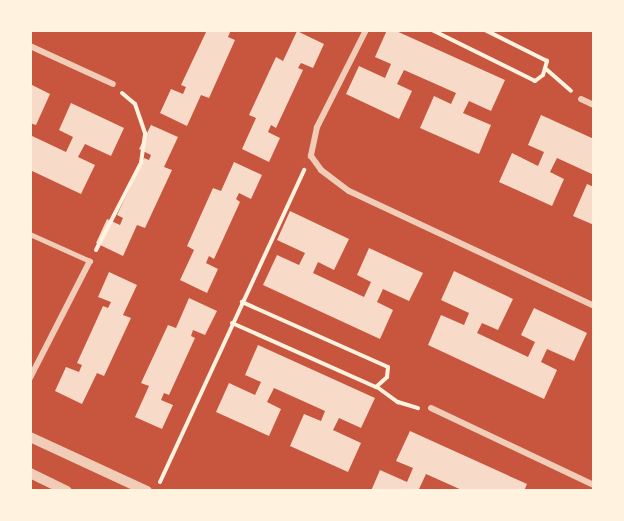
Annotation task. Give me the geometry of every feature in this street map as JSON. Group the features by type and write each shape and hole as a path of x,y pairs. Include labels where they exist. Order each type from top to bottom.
{"street":[{"path":"366,30 316,127 311,156 331,179 349,191 594,306"},
{"path":"30,46 113,84"},
{"path":"581,99 594,105"},
{"path":"30,378 90,261"},
{"path":"431,408 594,485"},
{"path":"30,437 147,491"},
{"path":"30,473 67,491"}],"lane":[{"path":"30,234 90,261"}],"path":[{"path":"432,30 535,81 543,75 547,61 484,30"},
{"path":"546,69 581,99"},
{"path":"90,261 141,163 145,133 135,104 113,84"},
{"path":"156,491 311,156"},
{"path":"242,302 388,367 387,377 376,387"},
{"path":"232,323 376,387 398,402 414,408 431,408"}],"building":[{"path":"207,30 231,30 228,37 235,40 209,98 201,95 187,126 160,113 171,89 183,94 186,87 181,85"},
{"path":"387,30 394,30 505,80 491,111 469,101 463,113 491,125 479,154 420,128 434,96 451,104 456,93 404,70 397,84 412,91 399,119 346,94 359,66 385,78 391,64 375,57"},
{"path":"297,31 324,44 313,68 301,63 298,68 303,70 276,128 271,125 268,132 280,138 269,162 242,149 256,118 249,115 276,57 283,61"},
{"path":"30,84 50,94 36,125 30,123"},
{"path":"71,103 124,128 111,156 85,144 78,157 95,165 81,194 30,170 30,135 66,152 73,137 59,130"},
{"path":"541,115 594,139 594,175 557,158 550,172 564,179 552,206 499,182 512,153 538,166 544,152 528,145"},
{"path":"151,125 178,137 164,167 172,170 145,228 137,225 123,256 96,243 107,219 120,225 123,218 117,215 144,158 149,160 151,155 139,149"},
{"path":"234,162 262,175 251,199 239,193 236,199 240,202 214,259 209,256 206,263 218,269 207,293 180,280 194,250 187,246 213,188 221,191"},
{"path":"587,184 594,187 594,225 573,216"},
{"path":"290,211 349,239 334,270 318,262 313,273 364,297 371,282 357,275 369,248 423,273 409,301 383,289 377,302 393,310 380,339 263,285 277,255 299,265 305,253 277,240"},
{"path":"454,271 513,299 498,330 482,323 477,333 528,357 535,342 521,335 534,308 587,333 574,361 547,349 541,362 557,370 544,399 428,345 441,315 464,325 469,313 441,300"},
{"path":"109,272 137,285 123,315 131,318 104,376 97,373 82,404 55,391 66,367 79,372 82,365 77,363 103,306 108,308 111,302 98,297"},
{"path":"189,298 217,311 205,335 193,330 191,336 195,338 169,395 164,393 161,400 173,405 162,429 135,417 149,386 141,383 168,325 176,328"},
{"path":"258,345 375,398 361,428 339,418 333,430 361,443 348,472 290,446 304,414 321,421 325,411 274,388 267,402 281,409 269,436 216,412 229,383 255,395 261,382 245,375"},
{"path":"410,431 527,484 524,491 464,491 426,474 419,489 424,491 371,491 380,470 407,482 413,468 396,461"}]}
